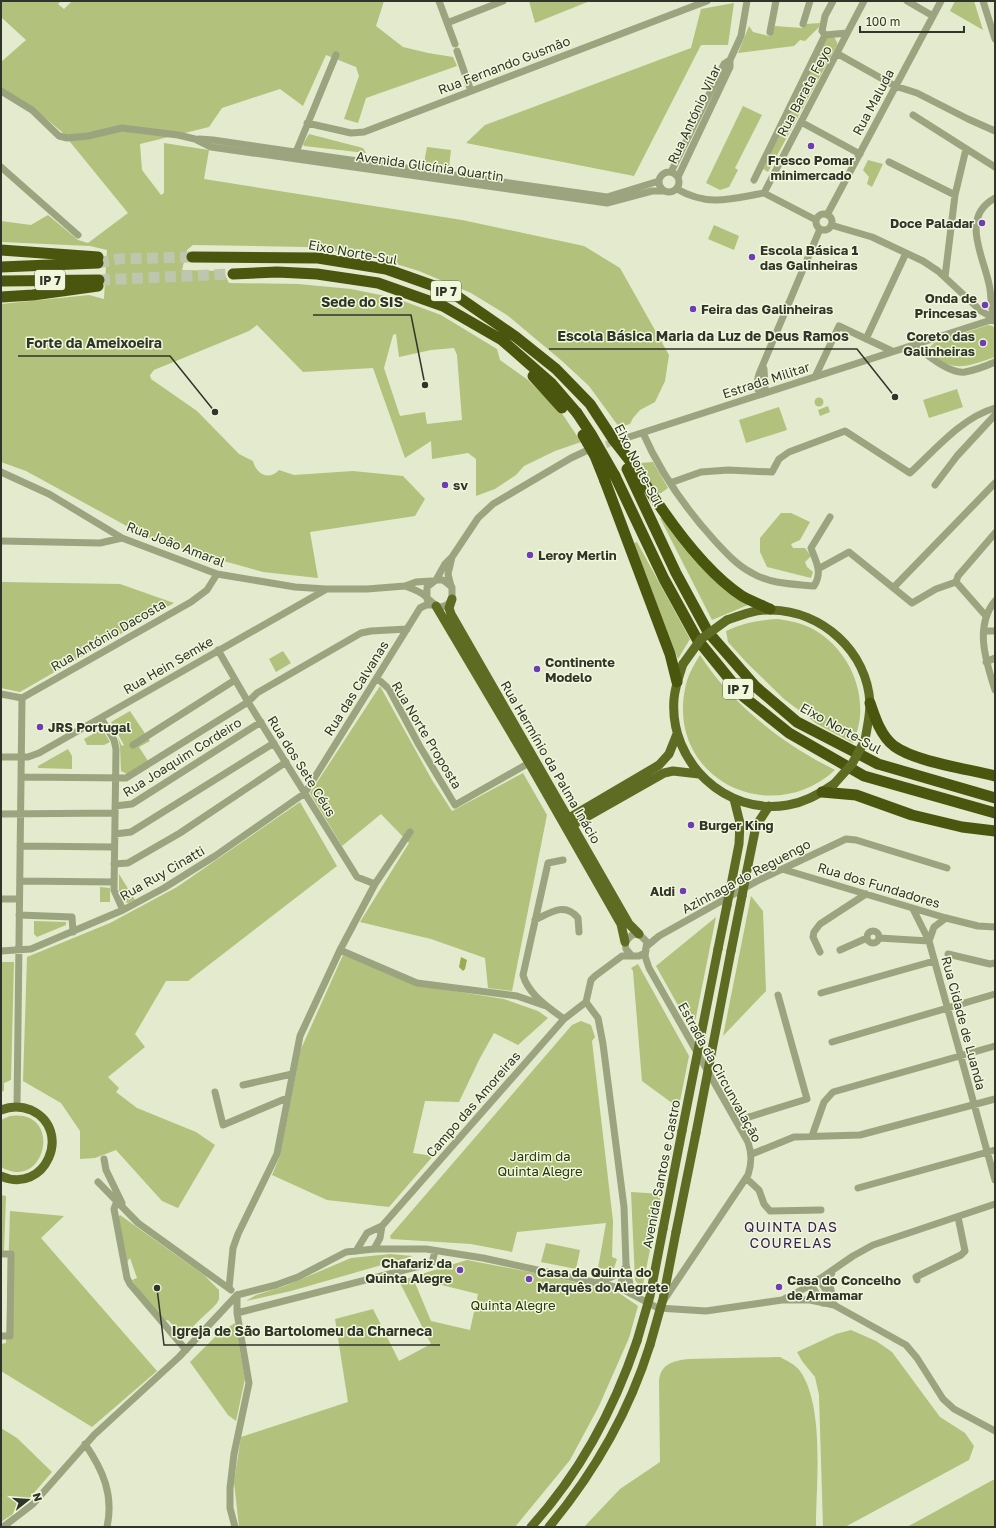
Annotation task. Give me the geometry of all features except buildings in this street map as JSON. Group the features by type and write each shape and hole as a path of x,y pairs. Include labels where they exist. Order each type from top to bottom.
{"highway":[{"name":"IP 7","path":"1,250 98,260 1,267"},
{"name":"Eixo Norte-Sul","path":"192,257 318,258 386,269 451,292 546,359 590,404 631,468 676,573 708,632 756,687 797,722 878,764 995,798"},
{"name":"Eixo Norte-Sul","path":"232,274 276,272 316,274 378,283 443,306 460,322 482,335 526,369 574,416 610,478 697,639 744,697 789,733 864,776 995,812"},
{"name":"IP 7","path":"1,281 98,283 33,295 1,297"},
{"path":"631,468 654,499 714,572 743,596 770,609"},
{"path":"610,478 670,654 677,682"},
{"path":"870,703 878,725 894,745 910,754 995,776"},
{"path":"822,792 856,795 912,815 962,827 995,831"}],"main road":[{"name":"Rua Hermínio da Palma Inácio","path":"452,598 449,608 451,614 567,823 621,924 625,935 625,944"},
{"name":"Rua Hermínio da Palma Inácio","path":"432,603 629,924 641,935"},
{"path":"770,609 789,611 807,616 824,625 839,636 851,650 860,667 867,684 870,703 869,722 864,740 852,764 834,784 806,800 788,805 769,806 751,804 734,799 715,788 698,774 682,748 677,734 674,717 674,699 677,682 683,664 702,639 727,620 748,612 770,609"},
{"path":"567,823 659,765 669,754 677,734"},
{"path":"567,823 664,773 673,771 698,774"},
{"name":"Avenida Santos e Castro","path":"531,1527 562,1490 587,1451 615,1398 637,1340 650,1296 739,844 740,823 734,799"},
{"name":"Avenida Santos e Castro","path":"549,1527 573,1498 603,1451 630,1398 650,1345 663,1299 756,826 769,806"},
{"path":"1,1110 17,1107 33,1111 45,1122 51,1136 52,1151 45,1165 34,1175 19,1180 1,1176"}],"street":[{"path":"439,1 471,91"},
{"path":"447,23 503,1"},
{"name":"Rua Fernando Gusmão","path":"307,123 351,133 364,132 707,1"},
{"name":"Rua António Vilar","path":"678,177 730,67 730,60 741,36 748,1"},
{"path":"770,32 776,1"},
{"path":"804,24 810,1"},
{"path":"825,35 822,30 825,16 833,1"},
{"name":"Rua Barata Feyo","path":"764,193 838,54 864,1"},
{"path":"907,1 933,16"},
{"name":"Rua Maluda","path":"827,215 941,1"},
{"path":"983,1 995,39"},
{"path":"825,35 847,33"},
{"path":"754,180 825,35"},
{"path":"296,152 336,54"},
{"path":"838,54 896,86 917,93 968,119 995,130"},
{"name":"Rua António Vilar","path":"671,172 724,64 730,60"},
{"name":"Avenida Glicínia Quartin","path":"1,91 32,110 59,136 67,138 88,136 122,128 607,197 659,181"},
{"path":"914,114 995,168"},
{"path":"801,122 860,154"},
{"name":"Avenida Glicínia Quartin","path":"195,139 211,147 593,201 615,202 652,191 663,191"},
{"path":"945,277 955,195 966,149"},
{"path":"889,162 955,195"},
{"path":"1,167 78,235"},
{"path":"671,172 678,177 679,182 677,189 669,193 663,191 659,186 659,181 662,174 671,172"},
{"path":"677,189 706,201 735,199 764,193 816,220 816,224 820,229 826,230 831,225 831,219 827,215 821,215 816,220"},
{"path":"995,198 981,208 976,218 976,234 990,285 995,319"},
{"path":"831,225 872,237 923,261 945,277 982,311 995,319"},
{"path":"762,394 765,387 763,374 766,362 820,229"},
{"path":"866,339 906,253"},
{"name":"Estrada Militar","path":"626,438 913,344 995,319"},
{"path":"815,377 839,326 892,351"},
{"path":"913,344 933,359 956,372 970,371 995,362"},
{"path":"670,483 700,472 728,470 772,472 779,459 788,452 845,431 910,473 959,428 988,410 995,408"},
{"path":"935,486 957,456 995,415"},
{"path":"643,433 670,483 696,520 727,554 752,573 780,583 814,586 819,578 818,569 811,548 830,518"},
{"path":"452,557 448,574 452,587 452,598 447,604 432,603 427,587 434,581 445,564 452,557 478,518 493,504 571,458 588,450"},
{"name":"Rua João Amaral","path":"1,472 49,494 122,538 217,574 295,587 326,589 405,586 416,582 434,581"},
{"path":"894,587 995,483"},
{"path":"818,569 849,552 912,603 936,590 956,582 958,576 995,532"},
{"path":"1,541 100,543 122,538"},
{"name":"Rua António Dacosta","path":"22,698 191,602 207,590 217,574"},
{"path":"434,581 447,582 452,587"},
{"path":"956,582 986,616"},
{"name":"Rua João Amaral","path":"405,586 420,592 432,603"},
{"name":"Rua Hein Semke","path":"1,757 21,757 39,753 326,589"},
{"path":"995,601 986,616 983,647 995,690"},
{"name":"Rua das Calvanas","path":"305,793 420,608 426,604 432,603"},
{"path":"21,777 115,779 132,776 248,702 257,693 361,633 407,629"},
{"path":"985,631 995,631"},
{"name":"Rua dos Sete Céus","path":"218,650 260,722 357,876 375,884"},
{"path":"986,662 995,658"},
{"name":"Rua Norte Proposta","path":"376,678 389,689 419,745 455,805 529,763"},
{"path":"133,746 235,680"},
{"path":"1,694 22,698 17,1107"},
{"path":"101,718 115,744 114,882 115,895 123,910"},
{"name":"Rua Joaquim Cordeiro","path":"1,814 115,810 132,804 260,722"},
{"path":"115,834 131,832 274,743"},
{"path":"114,864 128,863 180,834 286,762"},
{"name":"Rua Ruy Cinatti","path":"1,951 31,949 123,910 215,856 305,793"},
{"path":"229,1288 236,1241 277,1154 300,1036 340,950 375,884 410,832"},
{"name":"Azinhaga do Reguengo","path":"647,948 659,936 760,880 846,839 856,840 947,868"},
{"path":"20,846 114,847"},
{"path":"563,860 548,863 523,975 526,984 546,1006 564,1019"},
{"name":"Rua dos Fundadores","path":"782,869 946,918 978,926 995,927"},
{"path":"20,881 114,882"},
{"path":"820,952 813,937 816,928 866,894"},
{"path":"1,899 19,899"},
{"path":"535,920 560,908 568,909 578,918 579,932"},
{"name":"Rua Cidade de Luanda","path":"913,909 929,941 995,1180"},
{"path":"19,915 72,917 73,932"},
{"path":"840,950 867,938 873,943 877,942 879,938 929,941 934,927 946,918"},
{"path":"616,960 632,935 641,935 647,948 642,955 622,956 591,980 586,1002 598,1018 603,1044 624,1207 626,1264 632,1294"},
{"name":"Azinhaga do Reguengo","path":"641,935 649,938 659,936"},
{"path":"625,944 627,952 634,956"},
{"name":"Estrada da Circunvalação","path":"647,948 645,956 649,968 748,1142 752,1154 751,1166 746,1178 658,1308"},
{"path":"340,950 417,983 517,996 546,1006"},
{"path":"948,954 990,964 995,963"},
{"name":"Estrada da Circunvalação","path":"634,956 642,960 649,968"},
{"path":"821,993 934,961"},
{"path":"832,1042 995,994"},
{"path":"736,1121 807,1099 778,995"},
{"name":"Campo das Amoreiras","path":"356,1251 368,1233 382,1226 564,1019 586,1002"},
{"path":"812,1136 824,1102 833,1092 995,1046"},
{"path":"243,1085 292,1074"},
{"path":"215,1092 223,1125 287,1098"},
{"path":"752,1154 794,1137 851,1137 995,1099"},
{"path":"858,1188 995,1150"},
{"path":"104,1159 106,1170 125,1211"},
{"path":"746,1178 759,1190 764,1204 770,1211 821,1210"},
{"path":"98,1182 138,1223 237,1295 237,1313 249,1383 234,1454 230,1488 230,1508 235,1527"},
{"path":"117,1201 114,1209 127,1278 130,1284 186,1350"},
{"path":"782,1300 811,1285 873,1245 958,1218 995,1204"},
{"path":"917,1280 916,1277 943,1262 961,1255 965,1251 958,1218"},
{"name":"Campo das Amoreiras","path":"374,1249 380,1238 382,1226"},
{"path":"4,1527 33,1504 86,1444 186,1350 237,1295 276,1285 298,1277 346,1252 374,1249 436,1251 483,1258 620,1288 658,1308 706,1311 782,1300 810,1300 834,1305 906,1345 917,1358 943,1399 954,1409 995,1431"},
{"path":"237,1313 432,1263 436,1251"},
{"path":"1,1254 11,1254 10,1336 1,1336"},
{"path":"620,1288 622,1272 626,1264"},
{"path":"833,1270 829,1280 834,1305"},
{"path":"598,1283 622,1272"},
{"path":"819,1279 834,1305"},
{"path":"811,1285 823,1303"},
{"path":"86,1444 99,1463 107,1483 110,1499 107,1527"}],"green space":[{"path":"1,1 61,1 58,4 64,9 72,1 384,1 376,26 403,47 453,57 457,66 366,98 358,123 344,119 359,76 356,67 326,55 303,106 280,89 222,108 209,127 140,144 142,170 161,195 164,193 164,143 209,150 204,179 462,220 584,246 620,268 669,355 665,381 655,402 640,410 630,424 619,427 589,386 562,361 507,315 471,293 419,271 370,256 306,247 193,245 187,250 182,270 223,271 229,283 298,284 351,289 395,298 441,315 497,349 500,360 528,380 563,415 581,442 555,451 524,466 516,475 495,489 476,496 476,459 468,453 432,459 431,441 405,458 373,368 303,372 257,325 249,331 154,370 150,375 151,379 197,411 239,454 253,461 257,469 263,474 271,475 279,470 294,475 353,471 403,476 425,499 415,516 310,532 318,578 263,572 202,555 145,536 26,471 1,462 1,304 89,295 104,299 107,250 90,246 1,242 1,221 31,225 48,215 78,240 88,243 128,213 62,132 32,107 1,89 1,62 26,40 1,17","holes":["396,334 399,357 431,350 454,348 457,355 462,420 427,424 425,412 400,416 384,368 393,335"]},
{"path":"529,1 590,1 535,23"},
{"path":"955,1 974,1 983,30 950,11"},
{"path":"734,3 728,45 701,45 634,176 466,143 485,125 691,48 701,9"},
{"path":"820,23 819,27 805,41 800,40 794,46 738,53 749,26 753,32 769,36 775,26 802,28 806,24"},
{"path":"834,37 837,45 768,172 763,169 827,38"},
{"path":"743,106 762,115 735,168 738,170 729,187 720,190 706,183"},
{"path":"309,134 363,148 366,153 304,146 303,144"},
{"path":"427,147 451,150 449,167 424,163"},
{"path":"868,160 883,164 872,187 867,184 869,177 863,170"},
{"path":"714,225 739,236 734,250 708,239"},
{"path":"988,325 993,326 995,330 995,357 969,365 953,366 938,359 929,352 930,347 934,343"},
{"path":"957,389 963,407 929,418 923,400"},
{"path":"819,397 824,402 819,407 814,402"},
{"path":"828,406 830,412 820,416 818,410"},
{"path":"779,407 787,430 746,443 739,420"},
{"path":"653,462 668,488 661,493 658,493 643,473 639,463"},
{"path":"781,513 791,513 810,522 800,540 791,544 793,548 805,548 811,556 805,562 807,567 813,572 811,578 767,567 760,552 760,538"},
{"path":"663,517 748,605 712,620 660,518"},
{"path":"637,542 690,639 678,659 634,543"},
{"path":"1,582 120,584 174,603 20,692 1,688"},
{"path":"778,619 791,621 809,627 827,638 848,664 855,678 859,694 860,711 858,727 853,743 817,724 784,699 728,642 726,631 751,622"},
{"path":"283,651 291,663 276,672 269,659"},
{"path":"700,655 727,690 760,722 796,748 835,770 809,787 781,795 754,794 728,785 707,769 692,747 684,720 685,689 691,672"},
{"path":"380,686 432,780 452,811 523,773 547,815 512,991 488,988 485,958 431,939 360,922 409,843 381,814 342,846 310,793"},
{"path":"130,711 150,741 139,747 148,761 127,774 121,771 118,738 122,746 124,745 111,722"},
{"path":"102,729 110,742 104,745 87,745 84,739"},
{"path":"68,749 72,756 72,769 38,768 38,766"},
{"path":"300,802 337,866 188,981 166,981 135,1034 145,1047 108,1077 119,1088 116,1092 137,1108 196,1132 215,1145 178,1208 162,1201 116,1150 95,1158 80,1159 80,1131 61,1103 23,1081 27,957 110,923 177,887"},
{"path":"119,874 135,900 128,903 122,901 119,893"},
{"path":"100,887 110,888 110,902 100,902"},
{"path":"751,896 763,911 766,991 723,1036"},
{"path":"716,917 693,1032 656,966"},
{"path":"34,921 66,922 66,925 37,937 34,934"},
{"path":"343,955 416,985 504,999 538,1011 548,1018 518,1045 494,1033 459,1102 425,1101 413,1153 433,1156 389,1207 327,1200 272,1175 280,1156 301,1049"},
{"path":"1,962 14,962 11,1080 4,1083 4,1091 1,1092"},
{"path":"638,964 689,1056 677,1116 672,1103 642,1081 633,971 631,968"},
{"name":"Jardim da Quinta Alegre","path":"581,1021 591,1025 595,1037 592,1041 613,1221 612,1257 617,1259 614,1268 597,1274 606,1223 517,1232 512,1252 471,1244 391,1239 390,1236 572,1025"},
{"path":"10,1116 27,1117 38,1124 43,1135 43,1148 38,1160 29,1169 17,1172 1,1167 1,1120"},
{"path":"631,1192 661,1194 642,1290 635,1280"},
{"path":"1,1195 6,1196 4,1251 1,1251"},
{"path":"10,1211 64,1216 41,1238 157,1371 92,1427 1,1371 1,1344 6,1343"},
{"path":"120,1215 204,1275 219,1290 219,1299 217,1303 191,1329 186,1339 168,1320 163,1321 154,1312 132,1280 137,1278 130,1258 127,1262 118,1217"},
{"path":"546,1243 580,1250 576,1269 541,1262"},
{"path":"390,1254 413,1256 291,1291 246,1301 256,1295 285,1286 351,1258"},
{"name":"Quinta Alegre","path":"467,1260 546,1275 619,1293 638,1306 629,1338 599,1406 570,1460 515,1527 239,1527 234,1482 241,1437 348,1402 335,1319 373,1309 399,1361 431,1344 399,1281","holes":["413,1278 478,1294 470,1330 431,1321"]},
{"path":"235,1323 245,1379 236,1421 228,1415 190,1362 219,1333"},
{"path":"851,1330 876,1341 892,1352 940,1417 965,1433 974,1446 969,1460 845,1527 823,1527 819,1395 815,1377 802,1361 797,1352 836,1334"},
{"path":"780,1357 800,1371 808,1386 813,1404 816,1425 818,1468 816,1527 584,1527 620,1489 660,1462 659,1382 662,1371 668,1364 688,1359"},
{"path":"1,1428 17,1438 52,1472 20,1509 1,1522"},
{"path":"995,1479 995,1527 907,1527 991,1481"}],"shaded area":[{"path":"461,957 467,960 463,971 459,967"}],"tunnel":[{"path":"98,263 118,259 192,257"},
{"path":"99,280 233,274"},
{"path":"596,448 626,438"}],"place":[{"name":"Fresco Pomar minimercado","path":"811,146"},
{"name":"Doce Paladar","path":"982,223"},
{"name":"Escola Básica 1 das Galinheiras","path":"752,257"},
{"name":"Onda de Princesas","path":"985,305"},
{"name":"Feira das Galinheiras","path":"693,309"},
{"name":"Coreto das Galinheiras","path":"983,343"},
{"name":"Sede do SIS","path":"425,385"},
{"name":"Escola Básica Maria da Luz de Deus Ramos","path":"895,397"},
{"name":"Forte da Ameixoeira","path":"215,412"},
{"name":"sv","path":"445,485"},
{"name":"Leroy Merlin","path":"530,555"},
{"name":"Continente Modelo","path":"537,669"},
{"name":"JRS Portugal","path":"40,727"},
{"name":"Burger King","path":"691,825"},
{"name":"Aldi","path":"683,891"},
{"name":"Chafariz da Quinta Alegre","path":"460,1270"},
{"name":"Casa da Quinta do Marquês do Alegrete","path":"529,1279"},
{"name":"Casa do Concelho de Armamar","path":"779,1287"},
{"name":"Igreja de São Bartolomeu da Charneca","path":"157,1288"}],"district":[{"name":"QUINTA DAS COURELAS","path":"791,1234"}]}
